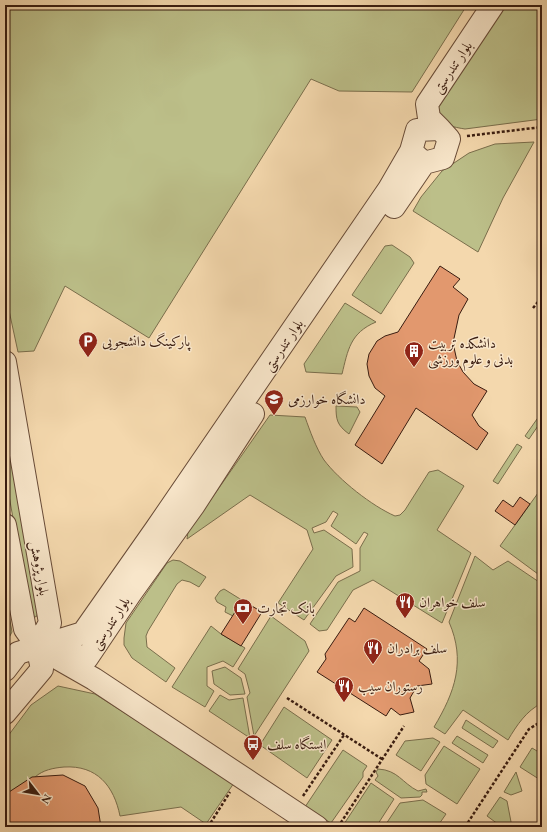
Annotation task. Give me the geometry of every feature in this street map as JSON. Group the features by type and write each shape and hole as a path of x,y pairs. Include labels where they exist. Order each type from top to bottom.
{"lane":[{"name":"بلوار تندرستی","path":"5,670 18,653 83,633 389,189 417,157 419,99 478,5"},
{"name":"بلوار تندرستی","path":"444,134 429,118 427,104 493,5"},
{"path":"417,130 444,134 443,158 417,157"},
{"name":"بلوار پژوهش","path":"5,362 50,624 37,646 25,628 5,525"},
{"path":"5,713 42,669 37,646"},
{"path":"37,646 94,679 317,827"}],"path":[{"path":"444,134 542,127"},
{"path":"533,308 542,297"},
{"path":"287,698 382,759"},
{"path":"465,827 529,729 542,721"},
{"path":"338,827 404,726"},
{"path":"293,811 344,735"},
{"path":"208,826 240,776"}],"green space":[{"path":"5,5 467,5 412,92 339,91 311,79 149,338 65,286 34,351 18,352 5,292"},
{"path":"497,5 542,5 542,119 465,129 450,126 441,119 435,110"},
{"path":"534,142 503,198 478,252 413,211 421,197 442,171 469,153 495,144"},
{"path":"392,245 410,257 414,263 381,314 352,295 385,246"},
{"path":"345,303 376,322 367,326 355,337 346,357 342,374 306,372 304,364"},
{"path":"336,406 357,407 360,412 349,434 338,422"},
{"path":"542,412 542,420 529,439 525,436"},
{"path":"5,413 39,611 36,617 30,614 5,473"},
{"path":"270,415 305,417 318,450 330,468 356,492 376,506 395,516 400,515 405,510 429,472 438,470 464,486 437,530 471,553 442,623 373,580 353,590 327,630 319,631 310,624 338,582 360,571 360,548 368,534 364,532 356,544 331,526 338,514 333,511 326,522 312,528 314,533 324,530 352,549 353,567 336,576 304,620 278,603 313,549 307,530 250,495 187,539 188,532"},
{"path":"517,444 522,447 498,484 493,481"},
{"path":"538,493 542,496 542,577 500,546"},
{"path":"475,556 493,570 508,561 542,584 542,703 527,714 518,724 508,740 463,710 445,734 434,727 448,701 456,676 457,650 449,622"},
{"path":"173,560 180,561 206,577 199,587 182,580 177,584 146,636 147,647 175,668 166,682 132,658 124,645 124,638 126,623 167,563"},
{"path":"224,589 245,602 238,613 233,616 225,612 226,607 217,602 215,598 220,591"},
{"path":"5,592 12,632 5,645"},
{"path":"271,616 305,641 309,651 254,736 247,697 250,693 245,674 238,669"},
{"path":"211,626 221,634 245,648 233,667 223,661 207,667 207,686 214,691 205,707 172,687"},
{"path":"225,667 241,678 245,694 230,695 214,684 212,671"},
{"path":"58,686 95,694 234,783 206,824 181,807 120,816 113,795 102,780 95,774 86,770 76,767 64,767 45,771 30,782 18,800 5,827 5,740 31,705"},
{"path":"220,695 229,700 243,698 250,738 209,711"},
{"path":"284,707 332,740 307,778 260,745"},
{"path":"466,720 498,741 493,748 462,728"},
{"path":"457,736 488,755 483,763 452,743"},
{"path":"433,738 440,742 421,771 396,755 405,741"},
{"path":"444,746 480,769 457,804 426,784 425,775"},
{"path":"532,748 542,754 542,781 520,767"},
{"path":"343,750 367,766 363,772 363,777 331,823 305,807"},
{"path":"378,769 395,774 418,791 426,789 427,792 422,792 420,797 401,798 375,780 378,776 376,772"},
{"path":"516,772 522,791 511,795 504,792"},
{"path":"371,783 394,799 376,827 342,827"},
{"path":"500,797 507,801 512,827 502,827 487,816"},
{"path":"423,800 446,814 437,827 384,827 400,803"}],"building":[{"name":"دانشکده تربیت بدنی و علوم ورزشی","path":"440,266 460,279 453,287 468,299 459,315 453,343 457,361 463,372 474,384 487,391 472,415 479,426 488,433 477,450 416,408 382,464 355,445 385,396 375,388 369,376 367,364 369,354 377,341 385,336 398,332"},
{"path":"520,497 530,504 515,525 495,511 503,500 513,507"},
{"path":"245,602 262,612 241,646 221,634 235,612 238,613"},
{"name":"سلف برادران","path":"364,608 427,649 419,661 429,669 432,684 417,686 410,698 414,712 400,715 391,708 386,716 317,672 326,659 325,654 349,618 355,622"},
{"path":"63,775 85,786 98,808 101,827 5,827 5,799 9,792 32,777"}],"place":[{"name":"پارکینگ دانشجویی","path":"88,358"},
{"name":"دانشکده تربیت بدنی و علوم ورزشی","path":"414,368"},
{"name":"دانشگاه خوارزمی","path":"274,416"},
{"name":"سلف خواهران","path":"405,619"},
{"name":"بانک تجارت","path":"243,625"},
{"name":"سلف برادران","path":"373,665"},
{"name":"رستوران سیب","path":"344,703"},
{"name":"ایستگاه سلف","path":"253,761"}]}
